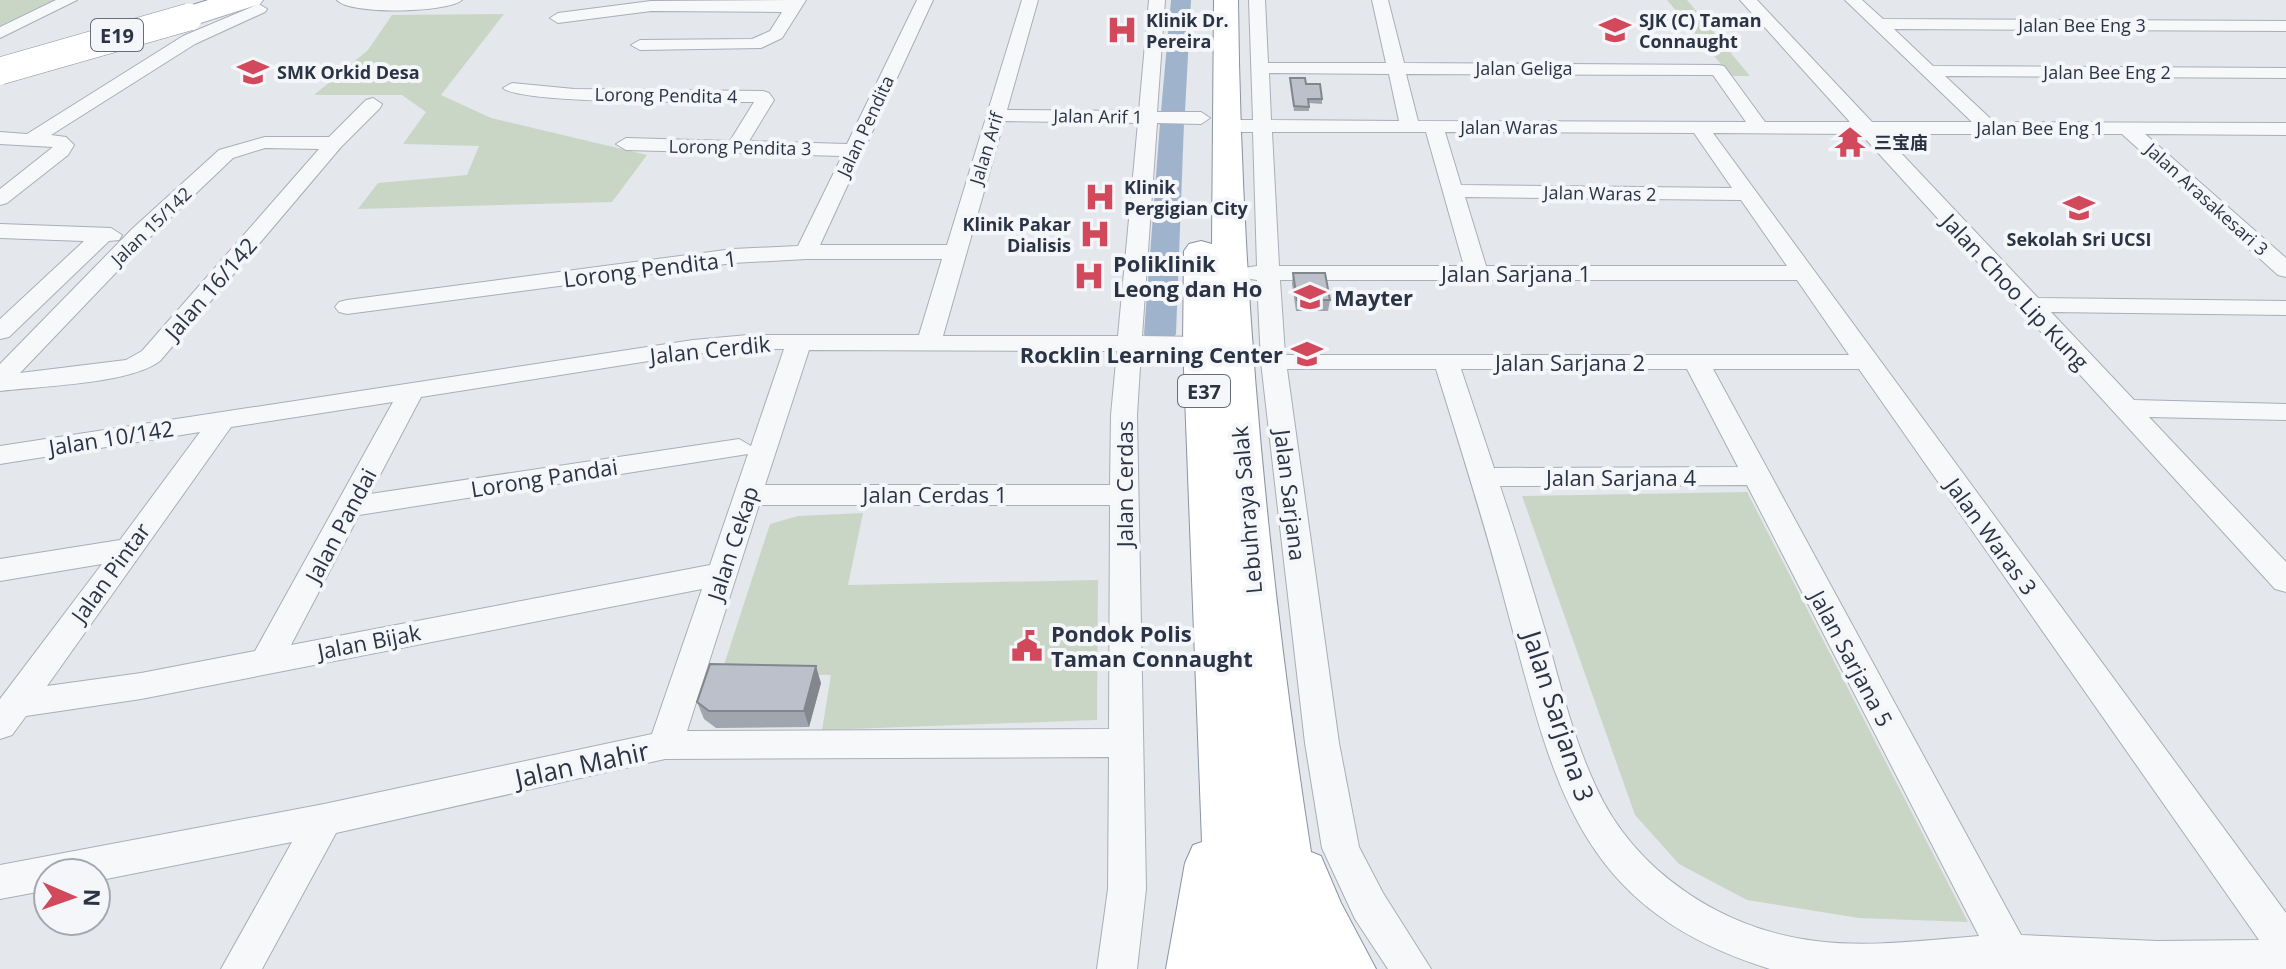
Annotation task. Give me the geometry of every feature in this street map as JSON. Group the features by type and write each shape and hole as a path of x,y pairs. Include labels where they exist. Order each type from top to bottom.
{"highway":[{"name":"Lebuhraya Salak","path":"1205,0 1212,122 1249,273 1258,659 1297,969"},
{"name":"Lebuhraya Salak","path":"1226,0 1212,122 1201,344 1237,969"},
{"name":"E19","path":"0,69 243,4"},
{"path":"1196,969 1226,782"},
{"path":"1281,824 1317,917 1346,969"}],"main road":[{"path":"0,69 195,20 243,4"},
{"path":"0,57 243,4"}],"street":[{"path":"0,33 69,0"},
{"path":"345,0 349,3 409,5 454,0"},
{"name":"Jalan Pendita","path":"806,252 925,0"},
{"name":"Jalan Arif","path":"929,342 1030,0"},
{"name":"Jalan Cerdas","path":"1117,969 1127,889 1122,495 1128,343 1133,314 1157,0"},
{"name":"Jalan Sarjana","path":"1257,0 1262,127 1249,273 1273,362 1310,661 1341,848 1369,906 1411,969"},
{"path":"1380,0 1410,127"},
{"name":"Jalan Choo Lip Kung","path":"1748,0 2124,408 2272,552 2286,581"},
{"path":"1853,0 1989,128"},
{"path":"33,138 243,4"},
{"path":"558,18 651,6 795,4"},
{"path":"640,45 755,44 776,34 795,4"},
{"name":"Jalan Bee Eng 3","path":"1879,24 2286,26"},
{"name":"Jalan Geliga","path":"1260,68 1718,70 1759,127"},
{"name":"Jalan Bee Eng 2","path":"1929,71 2286,73"},
{"name":"Lorong Pendita 4","path":"512,88 574,94 763,97 765,100 736,147"},
{"name":"Jalan 16/142","path":"0,381 139,365 151,356 334,143 373,104"},
{"name":"Jalan Arif 1","path":"996,115 1146,117 1212,122"},
{"name":"Jalan Waras","path":"1212,122 1262,127 1794,127"},
{"path":"1434,127 1477,273"},
{"name":"Jalan Waras 3","path":"1699,127 2286,945"},
{"name":"Jalan Bee Eng 1","path":"1794,127 2286,129"},
{"name":"Jalan Arasakesari 3","path":"2127,129 2286,270"},
{"path":"2256,129 2286,152"},
{"path":"0,138 33,138 59,141 64,145 61,151 0,199"},
{"name":"Jalan 15/142","path":"0,381 140,234 226,154 237,148 262,143 334,143"},
{"name":"Lorong Pendita 3","path":"626,144 854,150"},
{"name":"Jalan Waras 2","path":"1453,191 1747,194"},
{"path":"0,231 140,234"},
{"path":"0,332 103,235"},
{"name":"Lorong Pendita 1","path":"347,307 733,256 806,252 955,252"},
{"name":"Jalan Sarjana 1","path":"1249,273 1804,273"},
{"path":"2029,305 2286,308"},
{"name":"Jalan Cerdik","path":"223,420 693,347 748,342 1201,344"},
{"name":"Jalan Cekap","path":"665,745 799,342"},
{"name":"Jalan Sarjana 2","path":"1273,362 1867,362"},
{"name":"Jalan Sarjana 3","path":"1446,362 1486,477 1561,742 1593,819 1627,864 1667,902 1703,926 1761,948 1813,960 1862,962 2009,953 2159,960 2286,958"},
{"name":"Jalan Sarjana 5","path":"1696,362 2009,953"},
{"name":"Jalan Pandai","path":"267,660 412,390"},
{"path":"2124,408 2286,412"},
{"name":"Jalan 10/142","path":"0,455 223,420"},
{"name":"Jalan Pintar","path":"7,714 223,420"},
{"name":"Lorong Pandai","path":"349,507 739,448"},
{"name":"Jalan Sarjana 4","path":"1486,477 1756,476"},
{"name":"Jalan Cerdas 1","path":"748,495 1122,495"},
{"path":"0,570 126,549"},
{"name":"Jalan Bijak","path":"7,714 267,660 722,574"},
{"name":"Jalan Mahir","path":"112,861 324,820 665,745 1125,743"},
{"path":"241,969 324,820"},
{"name":"Jalan Mahir","path":"0,882 32,876"}],"green space":[{"path":"0,0 61,0 0,30"},
{"path":"1667,0 1687,0 1750,76 1731,76"},
{"path":"504,14 441,95 491,118 647,155 612,202 358,209 378,183 467,175 479,146 403,144 426,112 402,95 314,95 368,50 392,15"},
{"path":"1747,492 1968,922 1859,918 1747,900 1679,864 1635,815 1522,496"},
{"path":"863,513 848,585 1098,580 1097,720 822,730 831,675 721,674 770,524 798,516"}],"building":[{"path":"1290,78 1305,78 1306,84 1320,84 1322,99 1308,99 1309,107 1294,106"},
{"path":"1293,273 1325,273 1330,300 1297,300"},
{"path":"710,664 816,666 804,711 709,711 697,702"}],"waterway":[{"path":"1173,111 1181,0"},
{"path":"1160,334 1172,123"}],"place":[{"name":"Klinik Dr. Pereira","path":"1122,30"},
{"name":"SJK (C) Taman Connaught","path":"1615,30"},
{"name":"SMK Orkid Desa","path":"253,72"},
{"name":"三宝庙","path":"1850,142"},
{"name":"Klinik Pergigian City","path":"1100,197"},
{"name":"Sekolah Sri UCSI","path":"2079,208"},
{"name":"Klinik Pakar Dialisis","path":"1095,234"},
{"name":"Poliklinik Leong dan Ho","path":"1089,276"},
{"name":"Mayter","path":"1310,297"},
{"name":"Rocklin Learning Center","path":"1307,354"},
{"name":"Pondok Polis Taman Connaught","path":"1027,646"}]}
